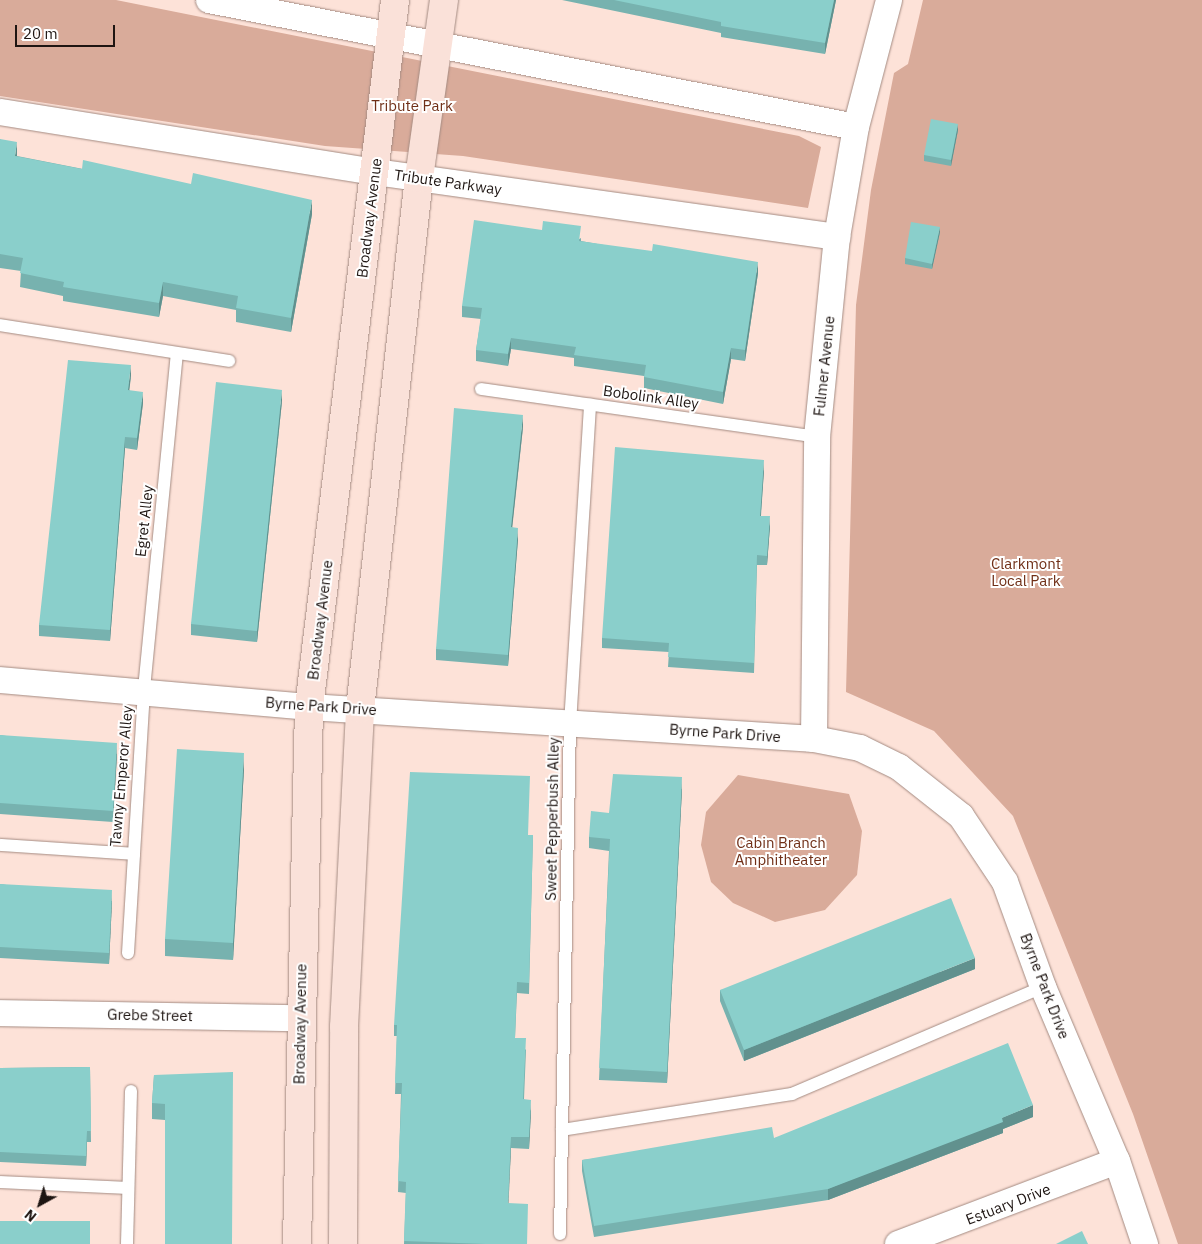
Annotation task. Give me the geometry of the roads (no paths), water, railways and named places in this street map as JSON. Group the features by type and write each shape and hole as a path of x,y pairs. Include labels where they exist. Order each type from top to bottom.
{"street":[{"path":"209,0 436,47 856,127"},
{"name":"Broadway Avenue","path":"296,1244 299,1018 309,706 375,172 387,37 395,0"},
{"path":"343,1244 344,1026 360,709 419,178 444,0"},
{"name":"Fulmer Avenue","path":"814,739 817,437 837,237 856,127 889,0"},
{"name":"Tribute Parkway","path":"0,112 375,172 837,237"},
{"name":"Byrne Park Drive","path":"0,680 144,689 309,706 814,739 860,748 899,767 961,816 1005,882 1043,986 1117,1161 1145,1244"},
{"name":"Grebe Street","path":"0,1013 299,1018"},
{"name":"Estuary Drive","path":"911,1242 1117,1161"}],"lane":[{"path":"0,325 177,355 229,361"},
{"name":"Egret Alley","path":"144,689 177,355"},
{"name":"Bobolink Alley","path":"481,389 817,437"},
{"name":"Sweet Pepperbush Alley","path":"560,1234 570,724 590,405"},
{"name":"Tawny Emperor Alley","path":"0,845 134,854 144,689"},
{"path":"128,953 134,854"},
{"path":"562,1130 792,1094 1043,986"},
{"path":"127,1244 130,1091"},
{"path":"0,1182 128,1188"}],"park label":[{"name":"Tribute Park","path":"412,106"},
{"name":"Clarkmont Local Park","path":"1026,572"},
{"name":"Cabin Branch Amphitheater","path":"781,850"}]}
